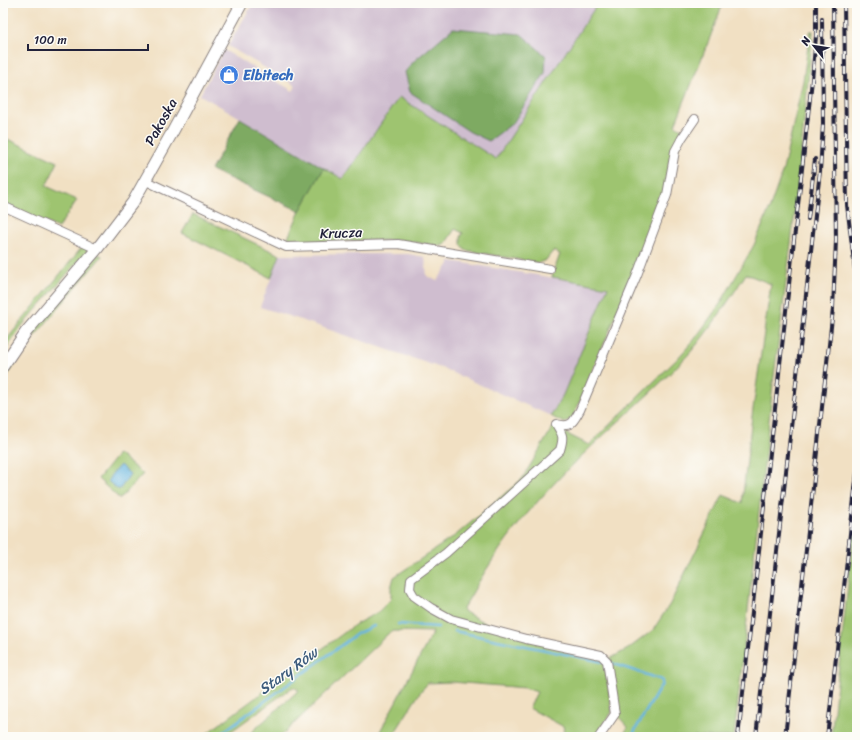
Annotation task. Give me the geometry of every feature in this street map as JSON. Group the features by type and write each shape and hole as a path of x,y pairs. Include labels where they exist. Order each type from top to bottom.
{"main road":[{"name":"Pakoska","path":"3,366 26,332 97,249 133,202 146,181 242,3"}],"street":[{"path":"599,737 615,714 607,661 601,655 526,639 451,619 431,608 414,596 410,589 411,579 446,553 560,450 563,442 563,436 556,424 565,426 571,424 580,410 637,275 667,195 676,150 695,119"},
{"name":"Krucza","path":"146,181 286,247 398,244 550,269"},
{"path":"3,206 97,249"}],"shaded area":[{"path":"253,3 598,3 496,159 372,137 343,179 200,95 224,50 293,91 296,86 228,46"},
{"path":"408,254 425,257 427,276 437,281 451,261 608,287 563,395 551,416 444,369 260,307 280,255"}],"green space":[{"path":"598,3 723,3 675,125 684,130 666,188 631,280 573,417 565,423 551,416 563,395 608,287 552,277 560,254 553,251 546,260 538,263 465,250 461,244 461,237 463,233 455,229 445,244 441,246 399,240 286,242 300,211 324,168 343,179 399,97 496,159"},
{"path":"453,28 521,34 546,56 545,73 513,123 489,141 470,132 410,92 405,72 414,61"},
{"path":"810,31 813,31 795,212 773,384 734,737 622,737 628,727 618,716 609,659 628,649 653,630 670,604 723,495 742,503 752,416 771,284 746,274 711,326 688,355 654,389 600,438 549,489 527,514 500,549 463,609 465,612 492,627 599,658 605,664 612,712 595,737 573,737 563,731 564,727 529,708 537,692 525,688 452,682 428,683 421,691 392,737 377,737 433,632 391,631 280,737 246,737 299,690 293,687 223,737 202,737 356,624 378,612 391,599 391,588 394,577 456,535 522,479 553,427 589,445 677,359 694,340 720,304 754,245 769,210 783,170 803,81"},
{"path":"240,118 324,168 300,211 211,170"},
{"path":"3,137 58,162 46,186 77,200 58,228 3,204"},
{"path":"193,214 280,255 271,278 182,233"},
{"path":"83,246 88,250 21,327 3,354 3,345 8,338"},
{"path":"98,254 102,256 35,336 31,333"},
{"path":"27,338 31,340 3,382 3,374"},
{"path":"118,454 143,474 120,499 98,479"},
{"path":"857,503 857,694 852,737 831,737"}],"water":[{"path":"120,465 130,474 120,489 117,489 108,481"}],"waterway":[{"name":"Stary Rów","path":"398,624 438,627"},
{"name":"Stary Rów","path":"216,737 358,633 374,626"},
{"name":"Stary Rów","path":"454,631 603,662"},
{"name":"Stary Rów","path":"611,663 662,680 662,684 634,732"}],"railway":[{"path":"738,737 812,80 816,36 816,3"},
{"path":"785,737 833,309 836,240 833,3"},
{"path":"844,3 847,205 857,286"},
{"path":"756,737 820,171 823,124 822,19"},
{"path":"808,219 815,159"},
{"path":"827,737 857,472"}],"place":[{"name":"Elbitech","path":"229,75"}]}
